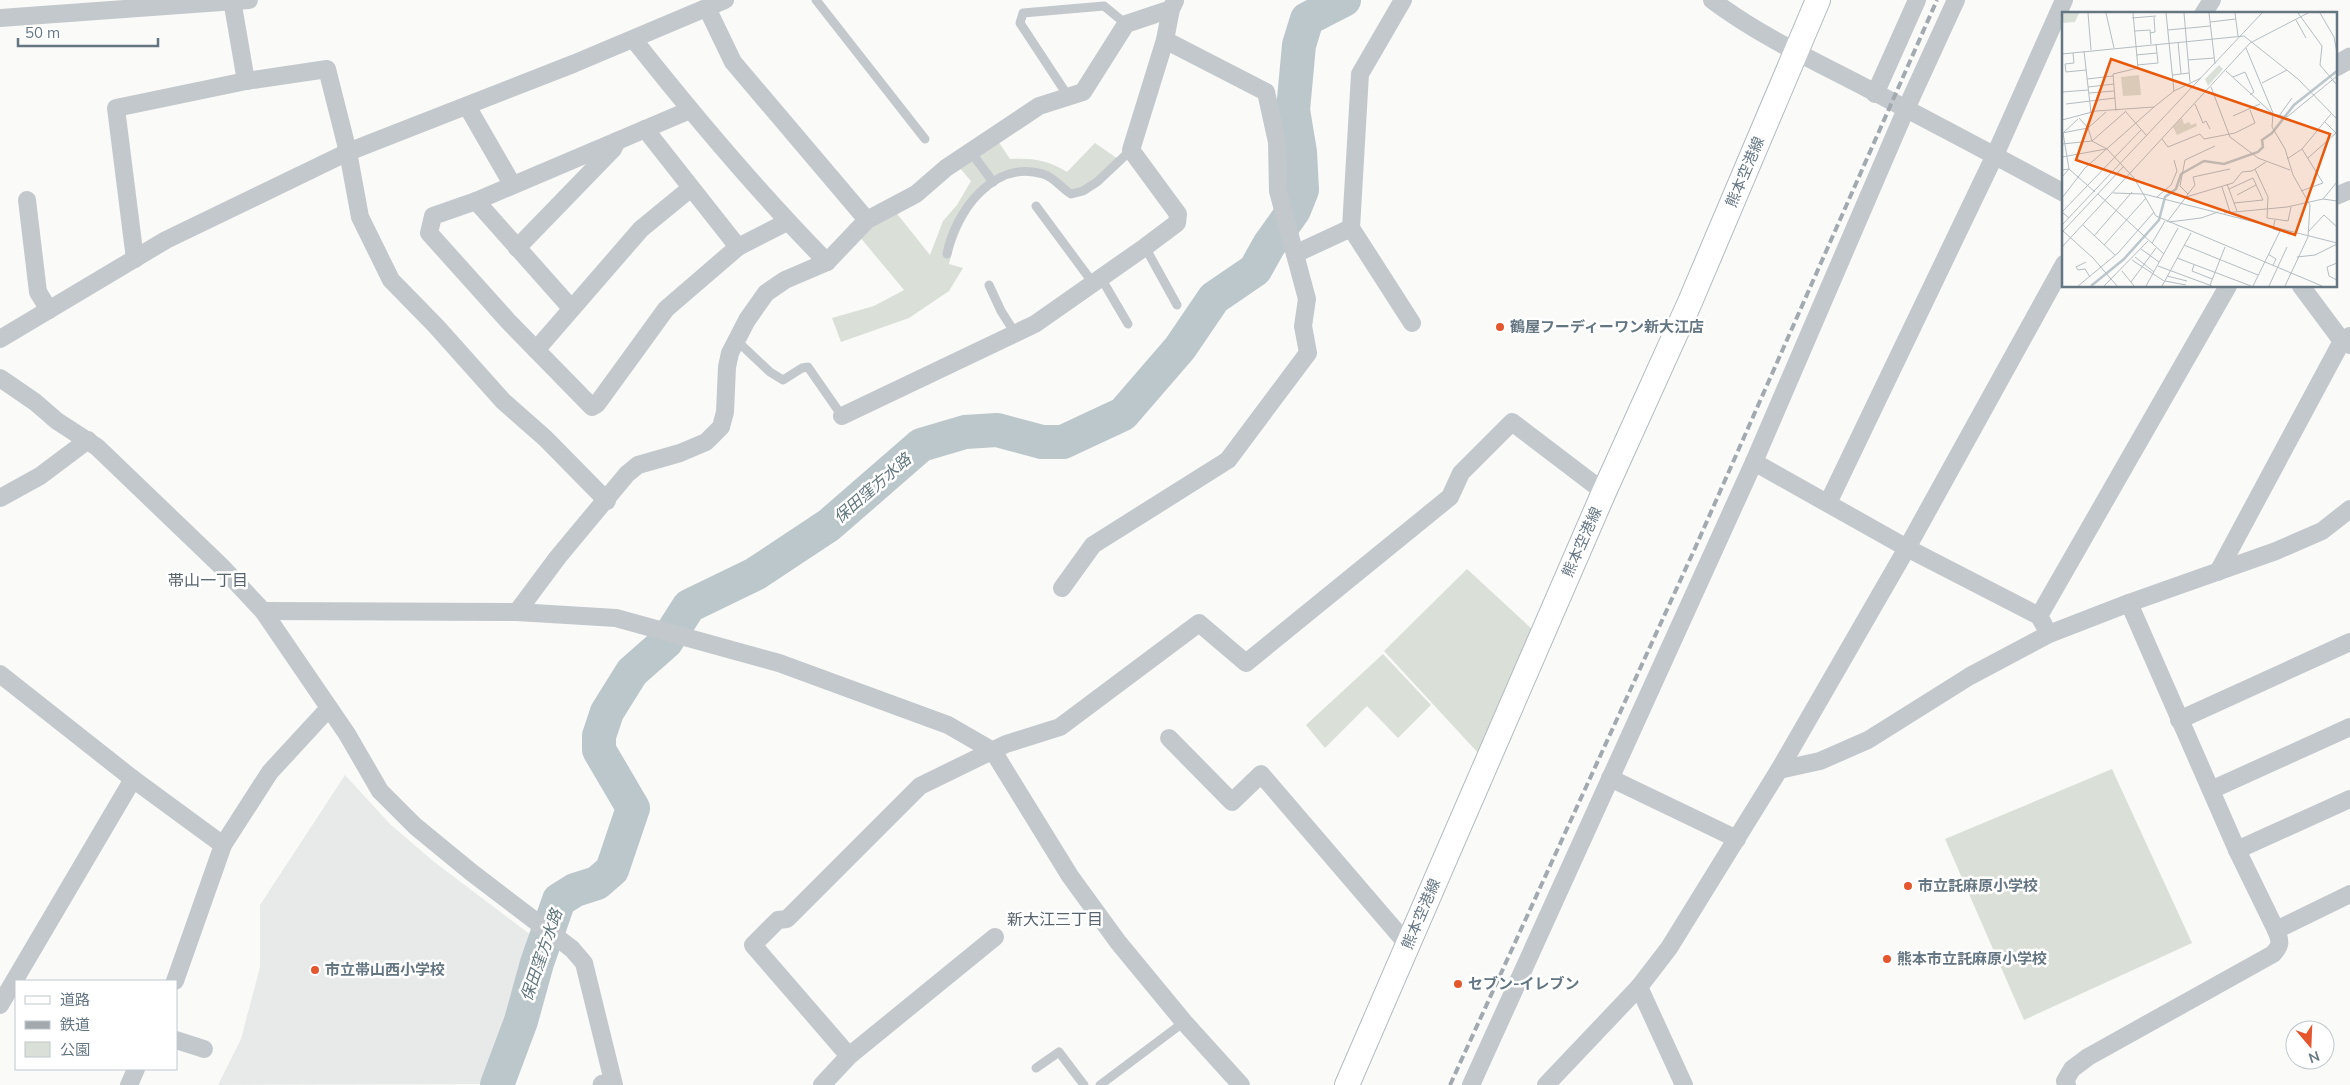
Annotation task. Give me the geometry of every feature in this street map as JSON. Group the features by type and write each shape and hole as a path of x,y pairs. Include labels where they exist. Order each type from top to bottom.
{"main road":[{"name":"熊本空港線","path":"1347,1085 1604,492 1690,302 1818,0"}],"street":[{"path":"0,18 237,0 246,81"},
{"path":"0,339 166,240 348,152 634,40 724,0"},
{"path":"1403,0 1360,74 1351,228 1412,323"},
{"path":"1712,0 1738,20 1795,53 1995,155 2062,192"},
{"path":"1875,94 1917,0"},
{"path":"1470,1085 1754,462 1906,109 1956,0"},
{"path":"1828,503 1995,155 2064,0"},
{"path":"2204,12 2212,0"},
{"path":"517,612 558,557 607,501 627,474 638,465 680,453 706,442 721,427 726,412 727,368 736,340 766,293 785,280 827,262 867,220 916,194 946,168 1039,106 1083,92 1126,24 1173,4"},
{"path":"842,416 1035,324 1146,248 1177,223 1178,214 1132,150 1165,40 1173,4"},
{"path":"707,8 733,62 867,220"},
{"path":"634,40 690,110 787,222 827,262"},
{"path":"1062,588 1094,545 1228,460 1308,353 1303,326 1307,299 1278,191 1277,142 1266,92 1165,40"},
{"path":"2338,65 2350,58"},
{"path":"135,258 116,108 246,81 327,69 348,152 360,217 391,280 436,326 503,401 545,438 607,501"},
{"path":"467,106 512,184"},
{"path":"690,110 512,184 476,201 433,216 429,233 462,272 592,407 597,404 666,309 738,248 787,222"},
{"path":"645,129 738,248"},
{"path":"517,248 619,140"},
{"path":"536,350 641,229 691,188"},
{"path":"2338,195 2350,190"},
{"path":"27,200 38,292 49,310"},
{"path":"476,201 571,308"},
{"path":"1295,254 1351,228"},
{"path":"1546,1085 1638,988 1669,948 1779,770 1907,548 2062,268"},
{"path":"2039,616 2227,288"},
{"path":"2218,572 2348,341 2303,288"},
{"path":"0,378 35,402 57,421 88,440 148,495 263,611 329,708 380,791 415,826 572,949 584,963 614,1085"},
{"path":"848,1056 753,945 778,920 787,919 920,786 1006,744 1060,727 1199,624 1246,663 1450,497 1461,473 1512,422 1604,492"},
{"path":"0,498 40,476 88,440"},
{"path":"1754,462 1907,548 2039,616 2049,634"},
{"path":"1779,770 1820,760 1868,740 1970,676 2049,634 2129,603 2276,552 2322,531 2350,509"},
{"path":"2067,1085 2065,1081 2072,1070 2088,1056 2273,954 2280,946 2276,930 2237,850 2129,603"},
{"path":"263,611 517,612 616,618 779,663 948,726 992,751 1070,876 1118,942 1184,1022 1241,1085"},
{"path":"2179,720 2350,642"},
{"path":"0,674 133,779 222,845"},
{"path":"176,980 222,845 270,772 329,708"},
{"path":"2211,790 2350,727"},
{"path":"1169,738 1232,802 1261,774 1407,944"},
{"path":"1610,778 1737,839"},
{"path":"0,1005 133,779"},
{"path":"2237,850 2350,799"},
{"path":"2276,930 2350,894"},
{"path":"822,1085 848,1056 995,937"},
{"path":"1638,988 1684,1085"},
{"path":"178,1041 204,1049"},
{"path":"129,1085 136,1070"}],"lane":[{"path":"816,0 925,139"},
{"path":"1068,96 1020,23 1022,13 1104,6 1126,24"},
{"path":"946,254 952,233 963,213 973,199 993,182 1008,174 1034,172 1045,174 1071,194 1084,191 1132,150"},
{"path":"971,152 993,182"},
{"path":"1036,206 1097,280 1128,324"},
{"path":"1146,248 1178,305"},
{"path":"989,285 1001,311 1015,333"},
{"path":"736,340 770,372 783,380 802,368 808,367 842,416"},
{"path":"1100,1085 1184,1022"},
{"path":"1036,1068 1059,1052 1084,1085"}],"shaded area":[{"path":"345,775 390,824 433,861 531,935 493,1084 218,1085 241,1039 260,967 260,905"}],"green space":[{"path":"998,141 1010,159 1040,161 1067,172 1095,143 1121,161 1073,196 1043,178 1020,175 1004,179 990,188 978,200 960,231 949,264 963,268 949,291 909,318 841,342 832,318 874,306 904,290 859,236 894,210 930,255 943,221 957,205 971,181 959,167"},
{"path":"1467,569 1534,631 1479,754 1384,651"},
{"path":"1383,654 1431,705 1398,738 1367,706 1325,748 1306,725"},
{"path":"2112,769 2192,943 2024,1020 1945,839"}],"waterway":[{"name":"保田窪方水路","path":"497,1085 521,1021 537,963 559,900 575,890 597,883 612,870 633,808 599,750 599,736 607,712 632,672 666,642 689,606 755,574 829,525 921,445 965,432 997,430 1042,442 1063,442 1123,414 1180,348 1214,298 1255,270 1269,245 1294,210 1302,190 1300,152 1293,110 1299,45 1307,19 1344,0"}],"railway":[{"path":"1450,1085 1696,546 1937,0"}],"place":[{"name":"鶴屋フーディーワン新大江店","path":"1500,327"},
{"name":"市立託麻原小学校","path":"1908,886"},
{"name":"熊本市立託麻原小学校","path":"1887,959"},
{"name":"市立帯山西小学校","path":"315,970"},
{"name":"セブン-イレブン","path":"1458,984"}],"district":[{"name":"帯山一丁目","path":"208,580"},
{"name":"新大江三丁目","path":"1055,919"}]}
